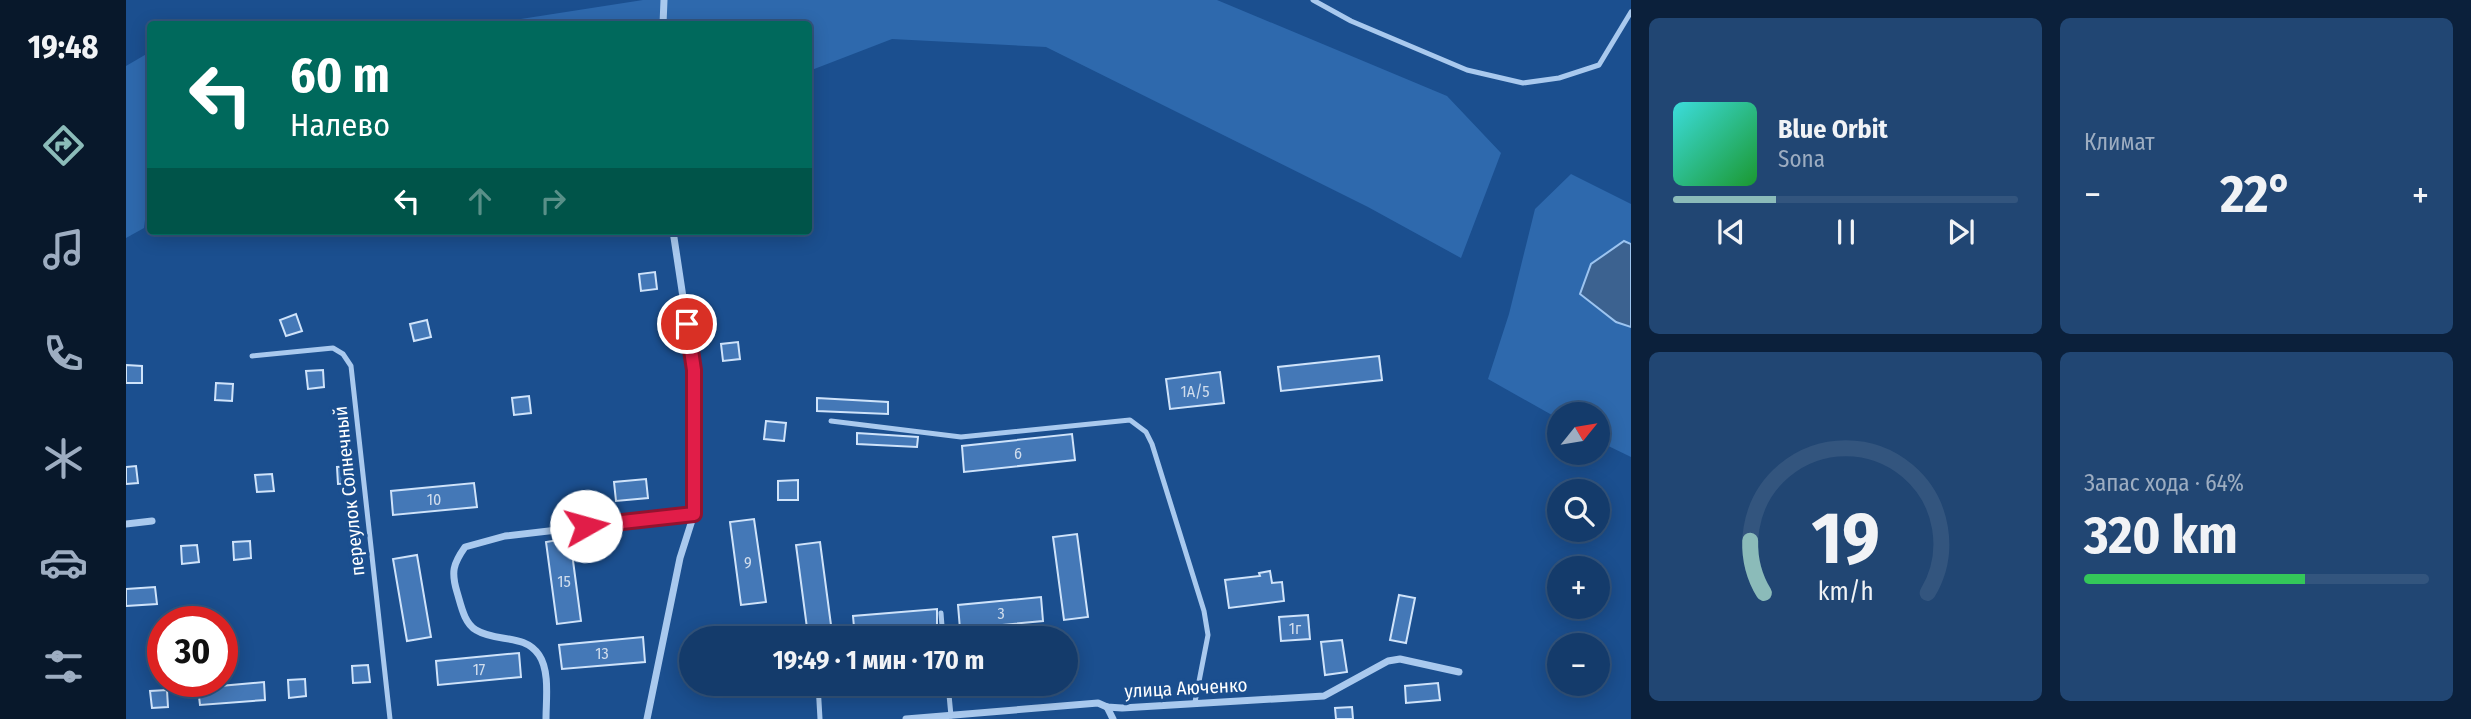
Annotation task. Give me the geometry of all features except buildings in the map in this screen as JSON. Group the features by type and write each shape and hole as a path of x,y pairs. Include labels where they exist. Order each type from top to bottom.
{"street":[{"path":"663,21 664,0"},
{"path":"647,719 680,558 694,514 694,370 674,235"},
{"path":"546,719 544,664 533,647 520,640 495,637 474,629 464,614 452,575 457,558 465,547 505,536 694,514"},
{"path":"126,524 152,521"},
{"name":"улица Аюченко","path":"906,719 1098,704 1107,708 1324,696 1388,660 1400,659 1459,672"},
{"path":"1107,708 1112,719"}],"lane":[{"path":"1312,0 1351,21 1466,70 1523,83 1559,78 1600,65 1631,12"},
{"name":"переулок Солнечный","path":"252,356 333,348 343,354 351,366 390,719"},
{"path":"831,422 961,437 1130,420 1146,432 1204,611 1208,635 1195,702"},
{"path":"941,613 942,626"},
{"path":"819,696 820,719"},
{"path":"949,696 951,716"}],"shaded area":[{"path":"643,0 1217,0 1447,96 1501,153 1461,258 1368,207 1046,47 892,39 812,70 812,21 507,21"},
{"path":"147,54 147,204 144,228 126,238 126,66"},
{"path":"1571,174 1631,204 1631,457 1610,447 1610,402 1547,402 1547,412 1488,379 1509,314 1535,209"},
{"path":"1624,241 1631,244 1631,327 1616,322 1580,294 1591,264"}],"route":[{"path":"586,526 694,514 694,370 687,324"}]}
